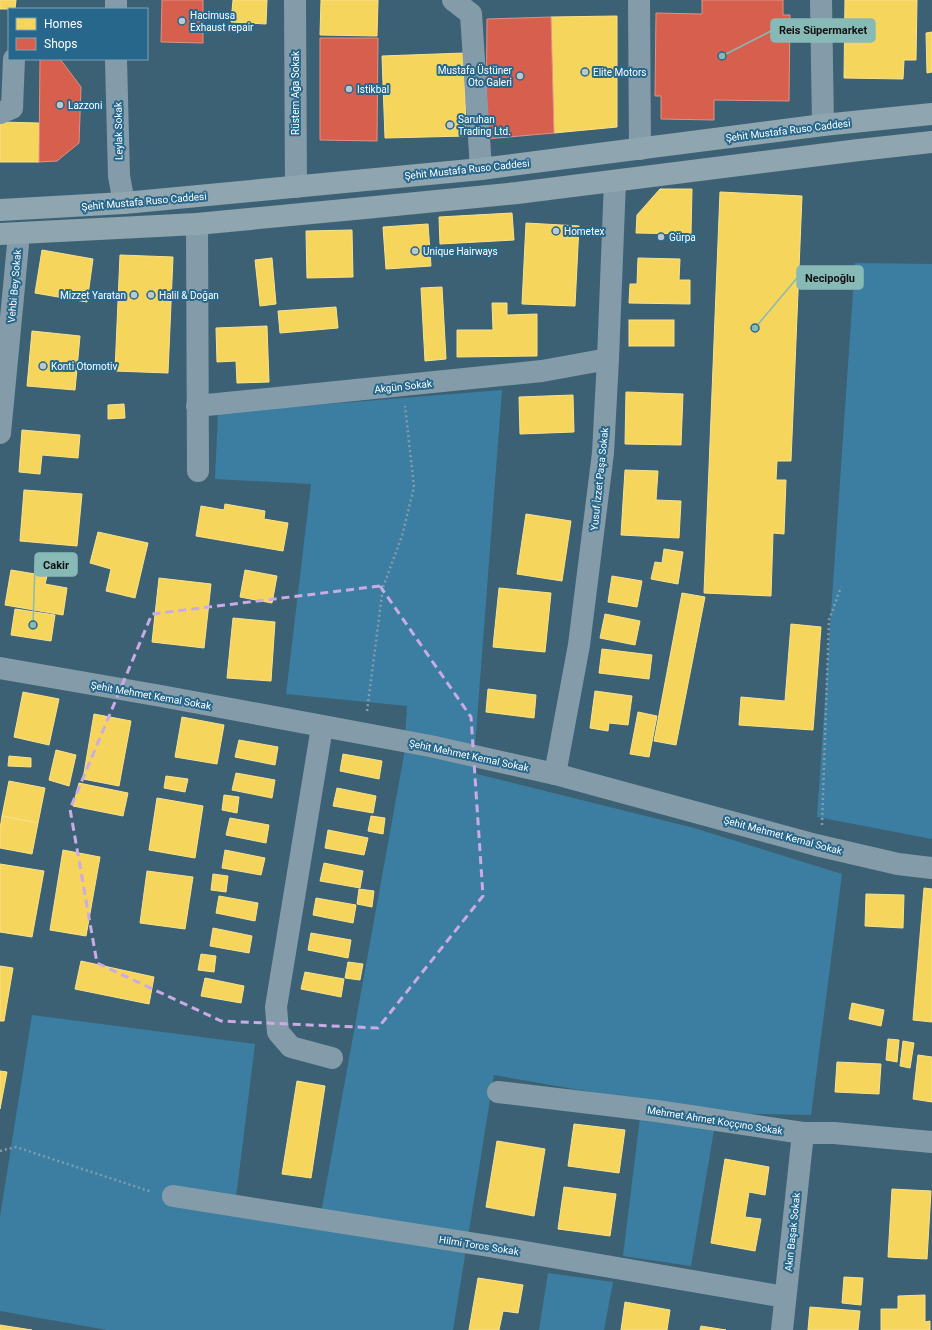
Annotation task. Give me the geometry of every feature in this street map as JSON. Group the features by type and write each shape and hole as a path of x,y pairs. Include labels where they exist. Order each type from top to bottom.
{"main road":[{"name":"Şehit Mustafa Ruso Caddesi","path":"0,210 124,203 481,169 640,148 932,114"},
{"path":"9,234 197,224 501,194 932,142"}],"street":[{"name":"Rüstem Ağa Sokak","path":"295,0 296,187"},
{"path":"453,0 471,14 481,169"},
{"path":"639,0 640,148"},
{"path":"821,0 823,126"},
{"path":"0,112 12,108 14,60"},
{"name":"Leylak Sokak","path":"116,60 119,176 124,203"},
{"name":"Yusuf İzzet Paşa Sokak","path":"555,774 579,645 603,453 615,181"},
{"path":"197,224 198,471"},
{"name":"Vehbi Bey Sokak","path":"0,433 9,234"},
{"name":"Akgün Sokak","path":"197,406 542,371 608,359"},
{"name":"Şehit Mehmet Kemal Sokak","path":"0,668 430,746 555,774 821,846 898,864 932,868"},
{"path":"322,727 276,1007 278,1032 291,1047 332,1058"},
{"name":"Mehmet Ahmet Koççıno Sokak","path":"498,1092 657,1111 803,1134 834,1133 932,1142"},
{"name":"Akın Başak Sokak","path":"782,1330 803,1134"},
{"name":"Hilmi Toros Sokak","path":"173,1196 489,1246 785,1297"}],"path":[{"path":"365,734 382,587 402,536 414,488 403,386"},
{"path":"821,846 829,620 841,587"},
{"path":"0,1151 16,1147 144,1190 173,1196"}],"highlighted area":[{"path":"380,586 471,717 483,896 378,1028 221,1021 97,963 70,809 152,614"}],"shaded area":[{"path":"855,263 932,264 932,839 817,817"},
{"path":"502,390 473,773 694,828 842,874 811,1115 717,1113 691,1266 623,1256 642,1101 494,1075 453,1330 107,1330 0,1311 0,1217 32,1015 255,1044 234,1214 318,1230 404,755 407,706 286,694 311,484 215,479 218,413"},
{"path":"548,1273 613,1282 604,1330 539,1330"}],"building: Homes":[{"path":"0,0 16,0 15,8 0,9"},
{"path":"233,0 267,0 266,24 231,22"},
{"path":"321,0 378,0 377,36 320,35"},
{"path":"845,0 917,0 916,60 904,60 903,79 844,78"},
{"name":"Elite Motors","path":"617,16 617,127 554,133 551,17"},
{"path":"932,32 932,72 927,73 926,33"},
{"path":"464,53 466,136 385,138 382,56"},
{"path":"0,122 39,123 39,162 0,162"},
{"path":"660,189 692,189 691,234 636,233 637,215"},
{"path":"720,192 802,196 791,461 777,461 776,480 786,480 784,534 773,533 771,596 704,593"},
{"path":"512,213 514,240 440,244 439,217"},
{"path":"526,223 579,226 575,306 522,304"},
{"path":"428,224 431,266 386,269 383,227"},
{"path":"352,230 353,277 307,278 306,231"},
{"path":"42,250 93,259 87,302 35,293"},
{"path":"120,255 173,257 168,373 115,371"},
{"path":"272,258 276,304 260,306 255,260"},
{"path":"638,258 680,259 679,280 690,280 690,304 629,303 630,284 637,284"},
{"path":"442,287 446,359 425,361 421,288"},
{"path":"492,303 507,303 507,315 537,314 537,356 457,357 457,330 493,330"},
{"path":"336,307 338,328 280,333 278,311"},
{"path":"629,320 674,320 674,346 629,346"},
{"path":"267,326 269,382 237,383 236,361 217,362 216,328"},
{"path":"32,331 80,336 75,390 27,386"},
{"path":"626,392 683,394 681,445 625,444"},
{"path":"573,395 574,432 520,434 519,397"},
{"path":"124,404 125,418 108,419 108,405"},
{"path":"22,430 80,435 78,458 42,455 40,474 19,472"},
{"path":"625,470 658,471 656,500 681,501 679,538 621,535"},
{"path":"24,490 82,494 77,546 20,541"},
{"path":"225,504 265,511 264,519 288,523 283,551 196,536 201,506 224,510"},
{"path":"526,514 571,521 562,581 517,574"},
{"path":"98,532 148,543 135,598 106,591 111,569 90,563"},
{"path":"664,549 683,552 678,584 651,579 655,562 662,563"},
{"path":"11,570 47,576 45,584 67,588 63,615 5,605"},
{"path":"245,570 277,576 272,603 240,597"},
{"path":"612,576 642,581 637,607 608,602"},
{"path":"159,578 211,584 204,648 152,642"},
{"path":"499,588 551,593 545,652 493,647"},
{"path":"682,593 705,597 676,745 654,741"},
{"path":"15,609 55,615 51,641 11,635"},
{"path":"605,614 640,621 635,645 600,638"},
{"path":"233,618 275,622 271,681 227,678"},
{"path":"791,624 821,627 813,730 739,725 741,697 785,701"},
{"path":"602,649 652,655 649,679 599,673"},
{"path":"488,689 536,695 534,718 486,712"},
{"path":"595,691 632,696 628,725 609,723 608,731 590,728"},
{"path":"23,692 59,699 49,745 14,737"},
{"path":"638,712 657,716 649,757 630,754"},
{"path":"94,714 131,721 119,786 83,779"},
{"path":"182,717 224,725 217,764 175,757"},
{"path":"239,740 278,747 275,765 235,757"},
{"path":"56,750 76,755 69,786 49,780"},
{"path":"343,754 382,761 379,779 340,771"},
{"path":"9,756 31,758 31,767 8,766"},
{"path":"236,773 275,780 272,798 232,790"},
{"path":"166,776 188,779 185,792 164,788"},
{"path":"9,781 45,788 38,823 2,816"},
{"path":"79,783 128,793 123,816 73,806"},
{"path":"337,788 376,796 373,813 333,806"},
{"path":"224,795 239,797 237,813 222,810"},
{"path":"157,798 203,806 195,858 149,850"},
{"path":"2,816 38,823 32,854 0,848"},
{"path":"371,816 385,818 383,834 368,831"},
{"path":"230,818 269,825 266,843 226,835"},
{"path":"328,830 368,838 364,855 325,848"},
{"path":"63,850 100,857 86,936 50,930"},
{"path":"225,850 265,858 261,875 222,868"},
{"path":"324,863 363,871 360,888 320,881"},
{"path":"0,864 44,871 32,937 0,932"},
{"path":"147,871 193,877 185,929 140,923"},
{"path":"213,874 228,876 226,892 211,890"},
{"path":"924,888 932,889 932,1022 913,1020"},
{"path":"359,889 374,891 372,907 357,904"},
{"path":"866,894 904,895 903,928 865,926"},
{"path":"219,896 258,903 255,921 216,913"},
{"path":"316,898 356,905 353,923 313,915"},
{"path":"213,928 252,936 249,953 210,946"},
{"path":"311,933 351,940 348,958 308,950"},
{"path":"201,954 216,956 214,972 198,970"},
{"path":"81,961 154,977 149,1004 75,989"},
{"path":"348,962 363,964 360,980 345,978"},
{"path":"0,966 13,968 4,1021 0,1021"},
{"path":"305,972 344,979 341,997 301,989"},
{"path":"205,978 244,986 241,1003 201,996"},
{"path":"852,1003 884,1010 881,1026 849,1019"},
{"path":"888,1039 899,1040 897,1062 886,1060"},
{"path":"903,1041 914,1043 910,1068 900,1066"},
{"path":"918,1055 932,1057 932,1102 913,1099"},
{"path":"837,1062 881,1064 879,1094 835,1092"},
{"path":"0,1071 7,1072 0,1109"},
{"path":"297,1081 325,1086 311,1178 282,1174"},
{"path":"574,1124 625,1130 619,1173 568,1166"},
{"path":"497,1141 545,1149 534,1216 486,1207"},
{"path":"725,1159 769,1167 765,1195 749,1192 745,1217 761,1219 755,1251 711,1243"},
{"path":"564,1187 616,1194 610,1236 558,1229"},
{"path":"892,1189 931,1191 927,1259 888,1257"},
{"path":"844,1277 863,1278 861,1305 842,1303"},
{"path":"478,1278 523,1285 518,1313 503,1311 499,1330 469,1330"},
{"path":"925,1295 925,1322 930,1321 930,1330 881,1330 881,1309 898,1309 898,1296"},
{"path":"625,1302 670,1310 667,1330 621,1330"},
{"path":"810,1307 860,1311 858,1330 808,1330"},
{"path":"0,1325 32,1330 0,1330"},
{"path":"701,1326 726,1330 700,1330"}],"building: Shops":[{"name":"Hacimusa Exhaust repair","path":"162,0 203,0 203,43 161,42"},
{"path":"702,0 783,0 783,15 790,15 789,101 714,100 714,120 661,119 661,96 655,96 656,13 702,14"},
{"name":"Mustafa Üstüner Oto Galeri","path":"551,17 554,133 486,139 487,19"},
{"name":"Istikbal","path":"320,38 378,38 377,141 320,140"},
{"name":"Lazzoni","path":"40,60 61,60 81,87 79,143 57,161 39,162"}],"place":[{"name":"Hacimusa Exhaust repair","path":"182,21"},
{"name":"Reis Süpermarket","path":"722,56"},
{"name":"Elite Motors","path":"585,72"},
{"name":"Mustafa Üstüner Oto Galeri","path":"520,76"},
{"name":"Istikbal","path":"349,89"},
{"name":"Lazzoni","path":"60,105"},
{"name":"Saruhan Trading Ltd.","path":"450,125"},
{"name":"Hometex","path":"556,231"},
{"name":"Gürpa","path":"661,237"},
{"name":"Unique Hairways","path":"415,251"},
{"name":"Mizzet Yaratan","path":"134,295"},
{"name":"Halil & Doğan","path":"151,295"},
{"name":"Necipoğlu","path":"755,328"},
{"name":"Konti Otomotiv","path":"43,366"},
{"name":"Cakir","path":"33,625"}]}
